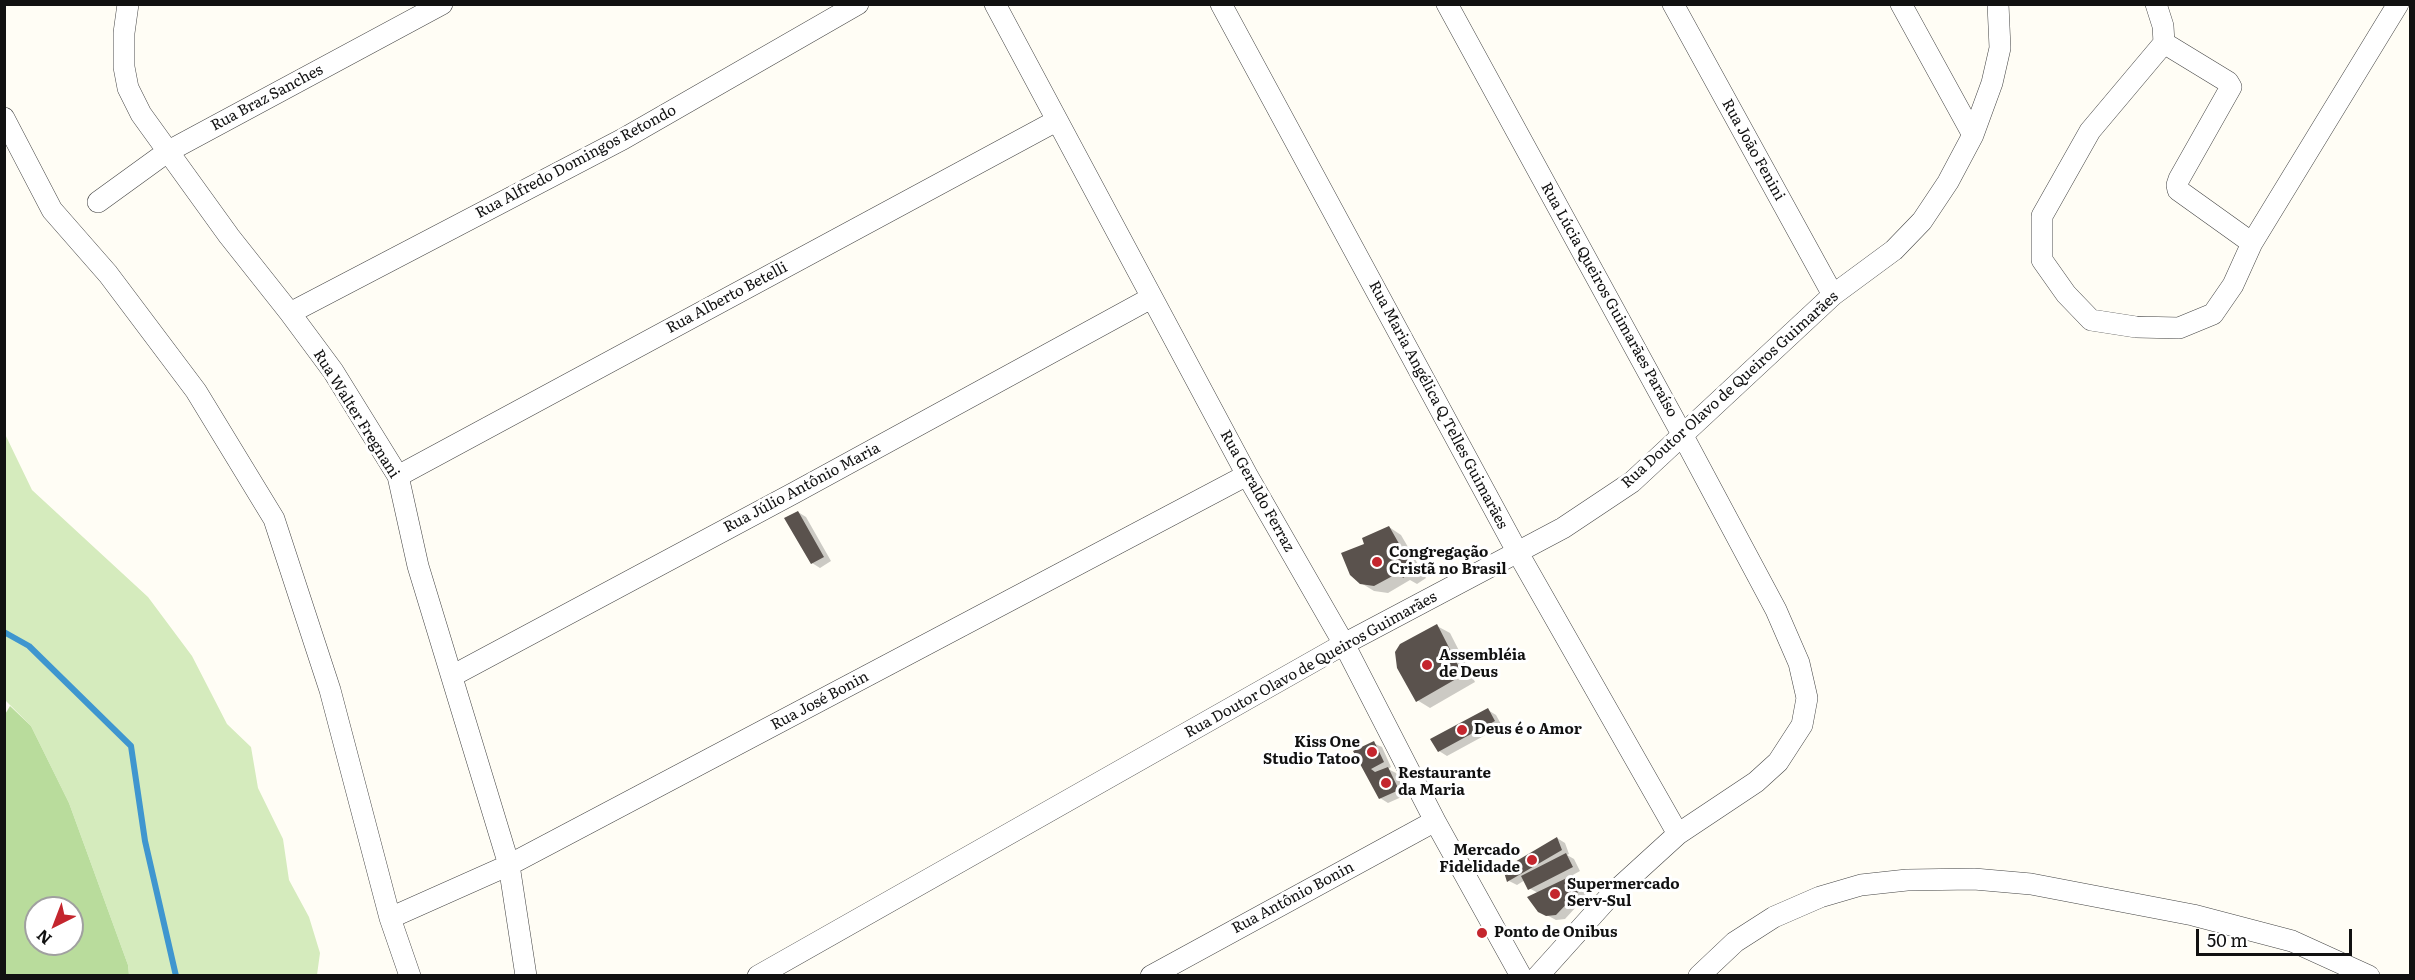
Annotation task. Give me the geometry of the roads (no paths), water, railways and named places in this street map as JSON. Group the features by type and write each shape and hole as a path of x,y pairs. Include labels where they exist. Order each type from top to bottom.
{"street":[{"name":"Rua Walter Fregnani","path":"128,4 124,33 124,67 128,88 141,114 229,236 333,371 398,476 418,566 509,865 526,975"},
{"name":"Rua Braz Sanches","path":"98,202 167,152 442,4"},
{"name":"Rua Alfredo Domingos Retondo","path":"290,313 623,139 858,4"},
{"name":"Rua Geraldo Ferraz","path":"995,4 1246,475 1344,645 1435,821 1521,975"},
{"name":"Rua Maria Angélica Q Telles Guimarães","path":"1221,4 1518,553 1678,834"},
{"name":"Rua Lúcia Queiros Guimarães Paraíso","path":"1447,4 1776,610 1799,663 1807,698 1802,725 1778,762 1755,782 1678,834 1611,896 1538,975"},
{"name":"Rua João Fenini","path":"1673,4 1833,295"},
{"path":"1901,4 1973,135"},
{"name":"Rua Doutor Olavo de Queiros Guimarães","path":"758,975 1344,645 1563,528 1632,482 1833,295 1894,250 1922,220 1948,182 1973,135 1992,83 2000,48 1998,4"},
{"path":"2156,4 2163,26 2164,43 2090,131 2043,216 2042,260 2066,294 2091,320 2136,327 2179,328 2212,314 2233,285 2252,243 2398,4"},
{"path":"2164,43 2228,82 2231,87 2180,179 2177,185 2178,190 2252,243"},
{"path":"4,118 52,210 108,274 196,391 274,519 330,690 390,918 410,975"},
{"name":"Rua Alberto Betelli","path":"398,476 1056,121"},
{"name":"Rua Júlio Antônio Maria","path":"452,676 1151,298"},
{"name":"Rua José Bonin","path":"390,918 509,865 1246,475"},
{"name":"Rua Antônio Bonin","path":"1151,975 1435,821"},
{"path":"1699,975 1745,936 1774,918 1820,897 1861,885 1907,880 1974,879 2031,884 2193,915 2292,941 2369,975"}],"waterway":[{"path":"4,632 29,646 131,746 145,841 176,976"}],"place":[{"name":"Congregação Cristã no Brasil","path":"1377,562"},
{"name":"Assembléia de Deus","path":"1427,665"},
{"name":"Deus é o Amor","path":"1462,730"},
{"name":"Kiss One Studio Tatoo","path":"1372,752"},
{"name":"Restaurante da Maria","path":"1386,783"},
{"name":"Mercado Fidelidade","path":"1532,860"},
{"name":"Supermercado Serv-Sul","path":"1555,894"},
{"name":"Ponto de Onibus","path":"1482,933"}]}
